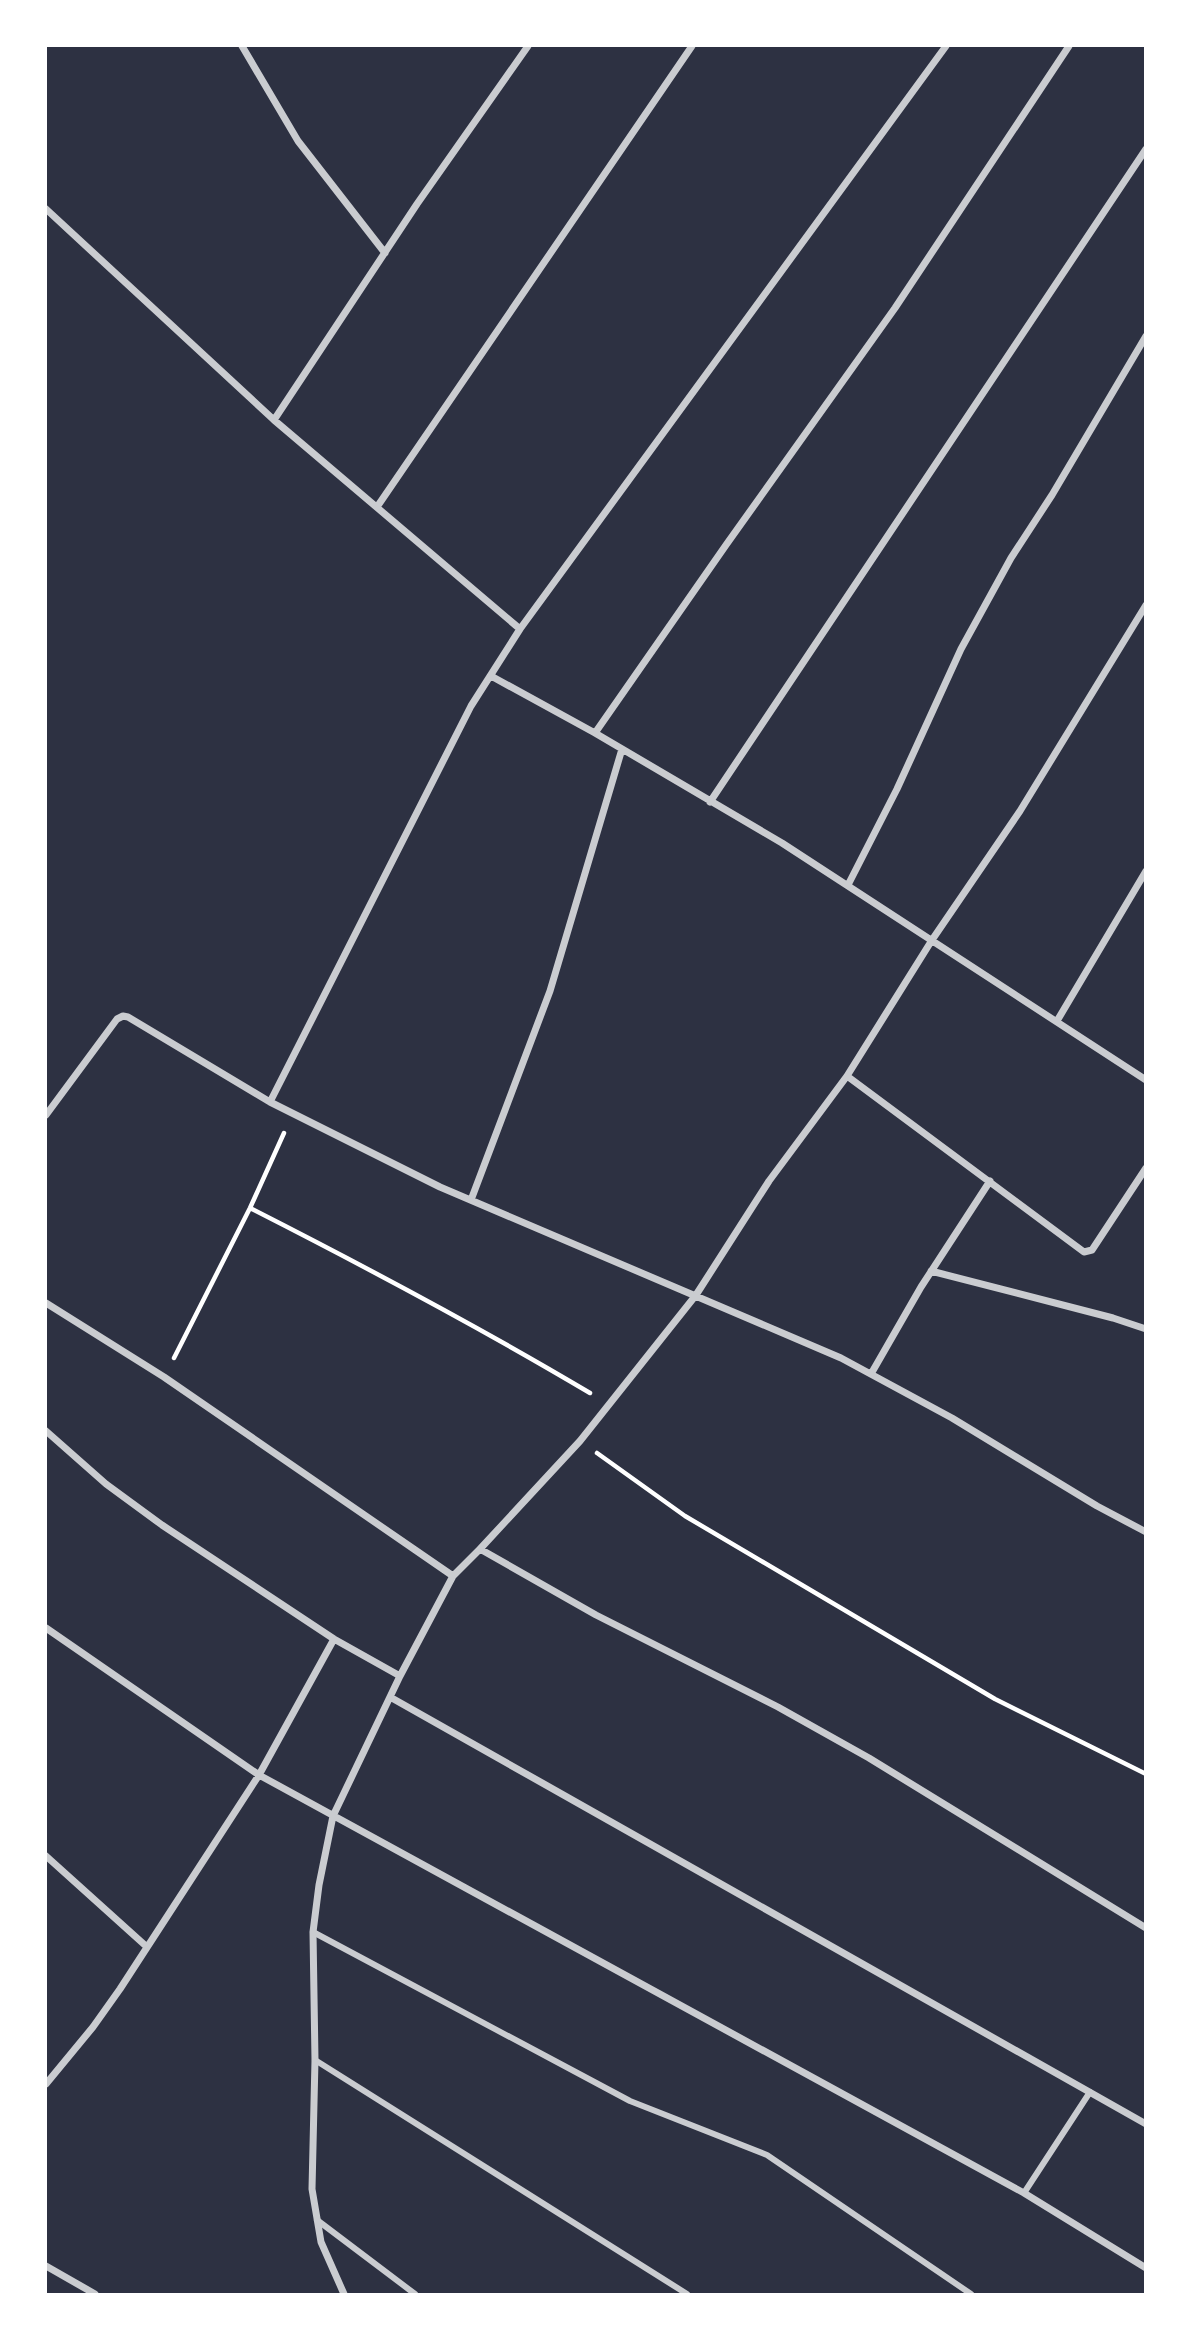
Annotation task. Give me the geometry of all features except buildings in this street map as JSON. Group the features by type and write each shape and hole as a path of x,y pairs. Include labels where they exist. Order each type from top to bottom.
{"street":[{"path":"242,46 298,141 385,253"},
{"path":"274,420 528,46"},
{"path":"377,507 692,46"},
{"path":"270,1102 471,706 520,629 946,46"},
{"path":"595,733 895,308 1069,46"},
{"path":"710,802 1146,149"},
{"path":"46,209 274,420 520,629"},
{"path":"848,885 897,789 961,649 1011,558 1052,495 1146,337"},
{"path":"344,2294 321,2242 312,2189 315,2060 313,1932 333,1816 400,1676 453,1576 580,1441 696,1295 769,1181 847,1076 932,940 1020,811 1146,605"},
{"path":"491,677 595,733 782,843 1146,1080"},
{"path":"471,1200 550,991 622,749"},
{"path":"1057,1021 1146,871"},
{"path":"46,1115 117,1018 122,1016 134,1020 270,1102 471,1200 841,1358 952,1418 1097,1506 1146,1532"},
{"path":"847,1076 990,1181 1077,1250 1092,1250 1146,1168"},
{"path":"871,1374 931,1270 990,1181"},
{"path":"931,1270 1114,1318 1146,1329"},
{"path":"46,1303 164,1377 453,1576"},
{"path":"46,1431 106,1484 162,1525 334,1639 400,1676"},
{"path":"480,1549 596,1615 778,1707 869,1758 1146,1928"},
{"path":"46,1628 259,1775 1024,2193 1146,2268"},
{"path":"47,2078 93,2027 147,1947 259,1775 334,1639"},
{"path":"390,1697 1146,2124"},
{"path":"46,1856 147,1947"},
{"path":"313,1932 630,2101 766,2155 971,2294"},
{"path":"315,2060 687,2294"},
{"path":"1024,2193 1090,2092"},
{"path":"315,2219 415,2294"},
{"path":"46,2266 95,2294"}],"path":[{"path":"164,1377 250,1209 293,1113"},
{"path":"250,1209 448,1310 609,1404"},
{"path":"580,1441 685,1516 775,1570 995,1699 1146,1774"}]}
